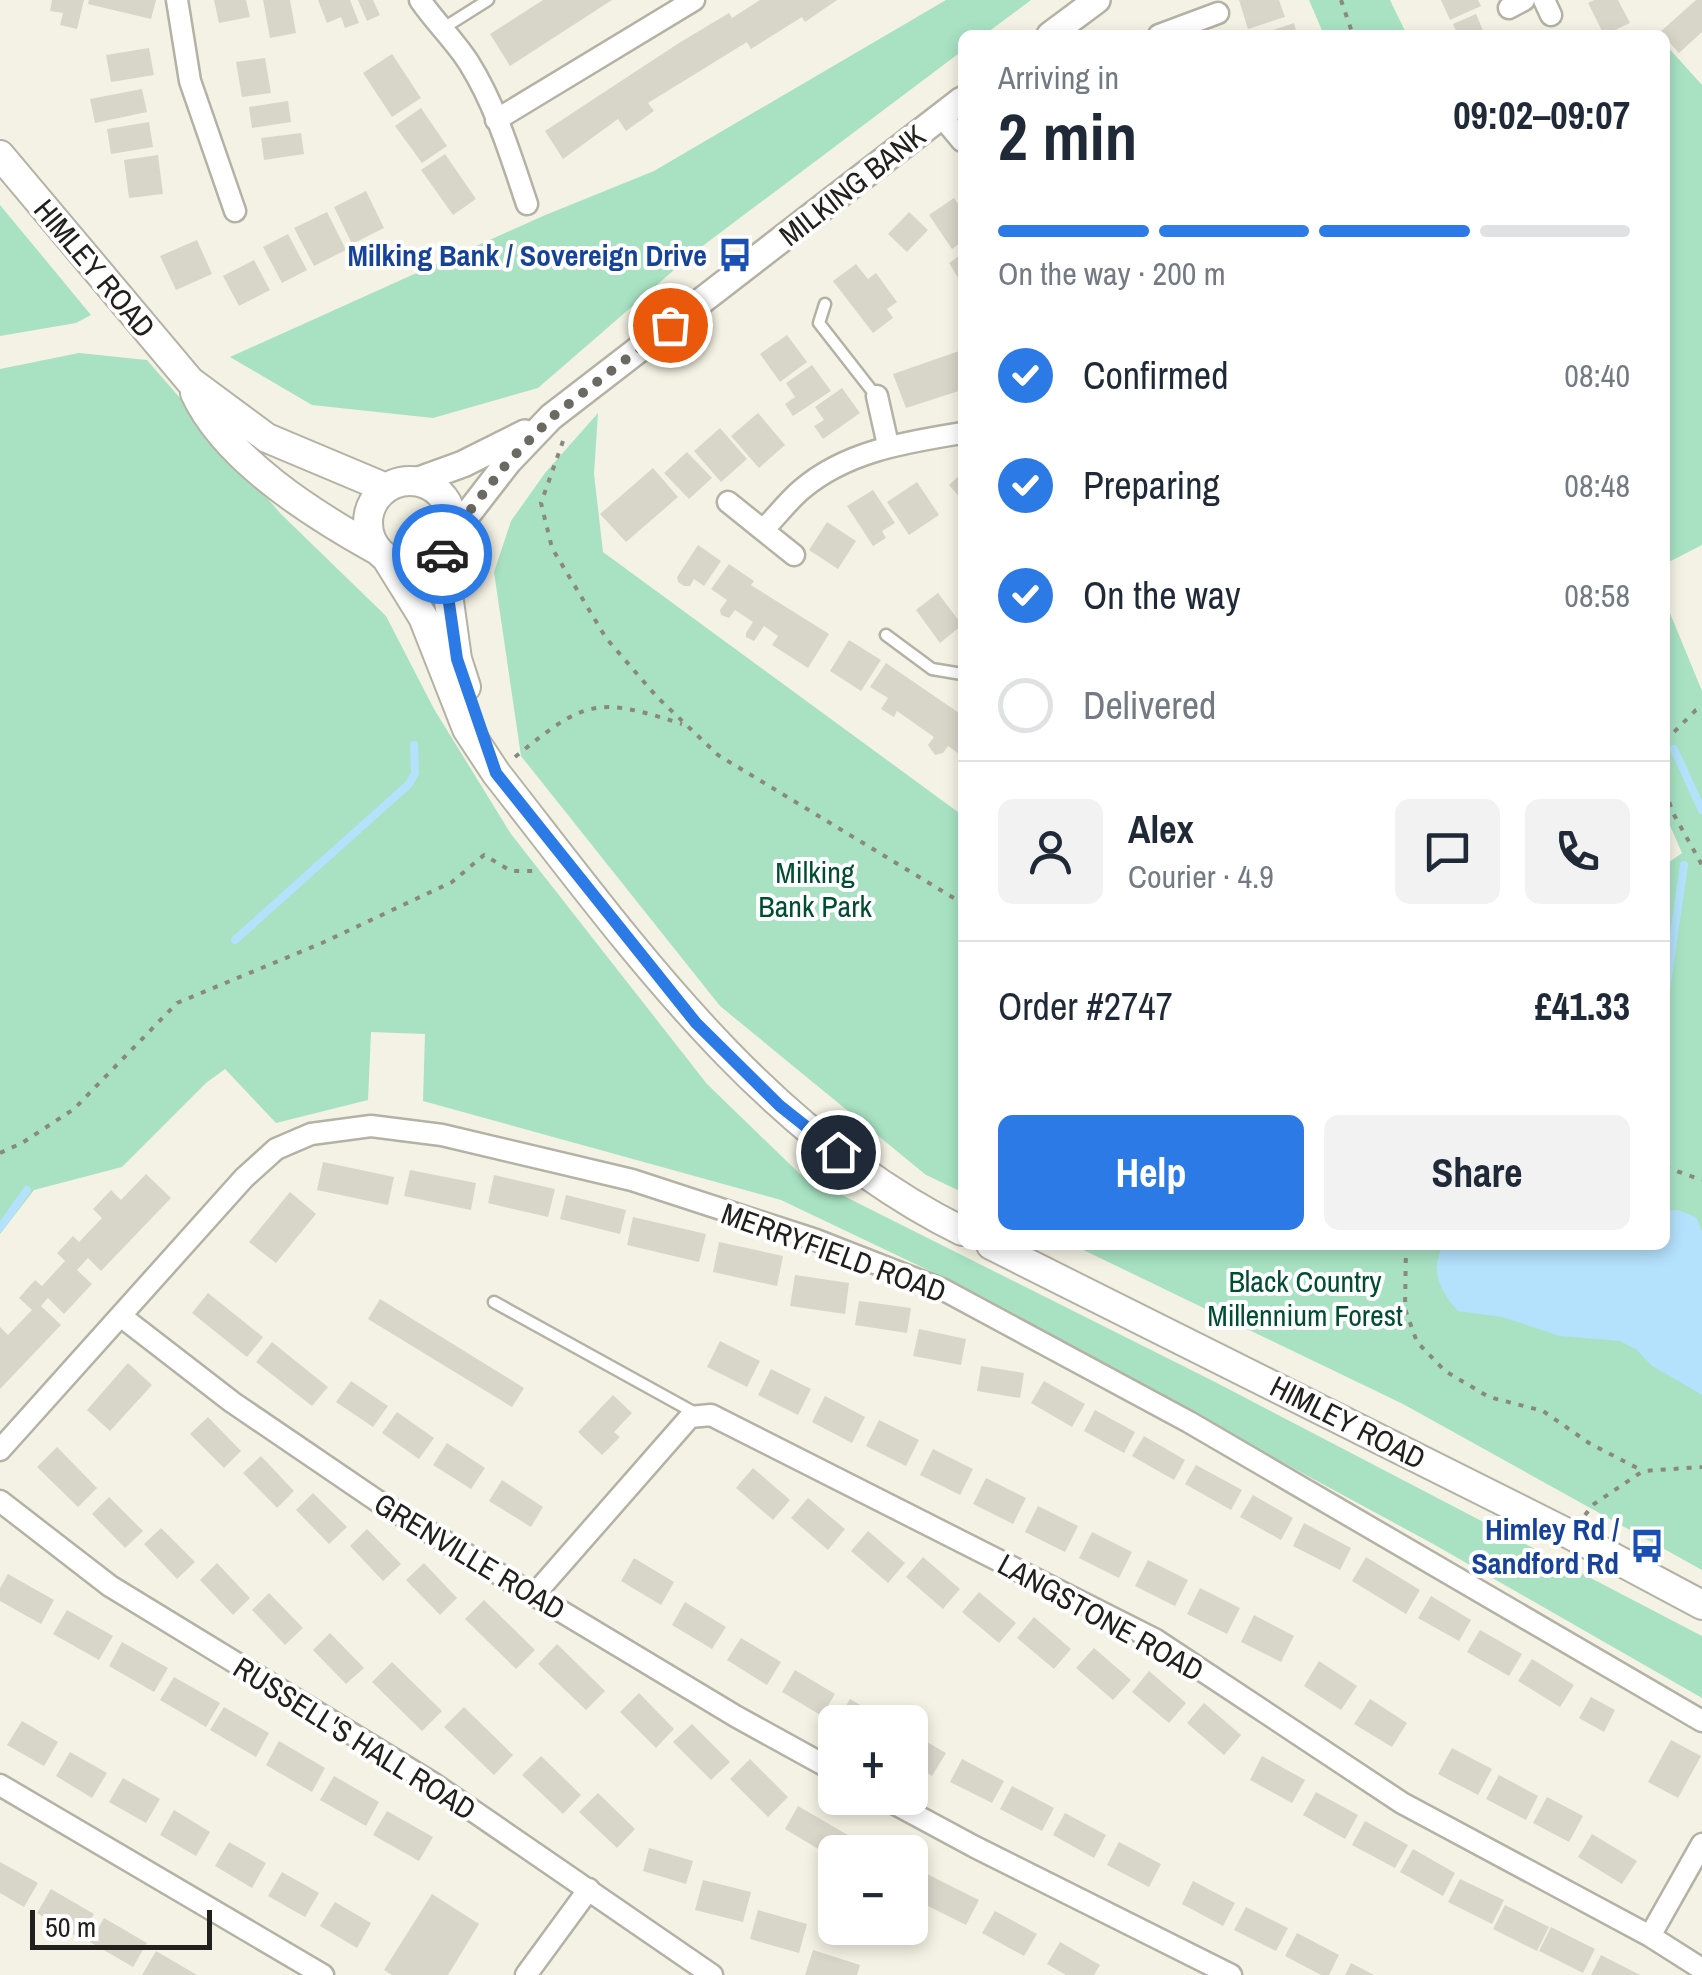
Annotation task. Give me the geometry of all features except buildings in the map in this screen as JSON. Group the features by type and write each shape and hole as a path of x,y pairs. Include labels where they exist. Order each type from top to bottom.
{"main road":[{"name":"HIMLEY ROAD","path":"0,155 190,381 267,438 386,488"},
{"name":"HIMLEY ROAD","path":"190,381 204,410 246,458 326,522 382,554 423,617 467,729 496,773 696,1023 780,1106 866,1175 958,1229"},
{"path":"416,481 430,485 445,499 452,522 446,544 428,561 413,565 382,554 370,538 368,512 376,496 386,488 416,481"},
{"name":"HIMLEY ROAD","path":"446,544 457,659 496,773"},
{"name":"HIMLEY ROAD","path":"1001,1250 1569,1534 1702,1605"}],"street":[{"path":"176,0 190,81 235,211"},
{"path":"420,0 468,62 496,120 527,204"},
{"path":"496,120 694,0"},
{"path":"1057,30 1097,0"},
{"path":"1190,30 1218,13"},
{"name":"MILKING BANK","path":"446,544 508,462 552,417 958,103"},
{"path":"941,116 958,135"},
{"path":"877,396 888,445"},
{"name":"MILKING BANK","path":"416,481 516,440 552,417"},
{"path":"763,530 800,490 825,472 888,445 958,434"},
{"path":"728,502 794,555"},
{"name":"MERRYFIELD ROAD","path":"0,1450 244,1178 276,1148 311,1134 371,1126 442,1135 632,1180 816,1240 944,1290 1190,1422 1702,1721"},
{"name":"GRENVILLE ROAD","path":"122,1317 280,1435 376,1500 818,1762"},
{"name":"LANGSTONE ROAD","path":"700,1416 711,1414 1156,1640 1402,1803 1650,1936 1702,1969"},
{"path":"534,1596 690,1417 700,1416"},
{"name":"RUSSELL'S HALL ROAD","path":"0,1501 110,1586 434,1784 712,1975"},
{"path":"0,1785 323,1975"},
{"path":"917,1815 1231,1975"},
{"path":"1650,1936 1702,1844"},
{"path":"526,1975 589,1888"}],"lane":[{"path":"441,30 488,0"},
{"path":"826,304 818,322 877,396"},
{"path":"886,635 932,670 958,673"},
{"path":"494,1302 700,1416"}],"path":[{"path":"1340,0 1351,30"},
{"path":"580,394 541,503 552,548 606,638 656,698 718,755 958,902"},
{"path":"496,773 562,718 604,705 644,712 687,726"},
{"path":"1670,737 1702,708"},
{"path":"1670,804 1702,865"},
{"path":"0,1153 74,1109 177,1003 452,882 484,855 511,871 548,871 567,863"},
{"path":"1670,1168 1702,1180"},
{"path":"1406,1250 1405,1309 1418,1342 1445,1372 1489,1397 1543,1411 1589,1443 1643,1471"},
{"path":"1569,1534 1594,1504 1643,1471 1702,1467"}],"green space":[{"path":"946,0 1031,0 991,30 958,30 958,54 696,251 538,388 433,418 312,405 230,357 543,216 654,171"},
{"path":"1309,0 1390,0 1405,30 1322,30"},
{"path":"1670,50 1702,85 1702,545 1670,561"},
{"path":"0,205 91,315 76,323 0,336"},
{"path":"79,353 147,360 281,514 386,616 434,709 511,834 707,1084 800,1174 1217,1383 1702,1636 1702,1698 1435,1545 930,1271 781,1200 423,1101 425,1034 371,1032 368,1100 276,1123 225,1069 122,1167 34,1190 0,1234 0,369"},
{"name":"Milking Bank Park","path":"598,413 594,474 603,552 958,812 958,1190 926,1175 720,1006 521,756 494,572 511,521 545,473"},
{"name":"Black Country Millennium Forest","path":"1670,613 1702,691 1702,1570 1403,1404 1083,1250 1670,1250 1670,861 1682,853 1670,825"}],"water":[{"path":"1670,1211 1696,1217 1702,1231 1702,1395 1620,1341 1560,1336 1502,1317 1458,1311 1438,1280 1441,1250 1670,1250"}],"waterway":[{"path":"235,940 409,784 415,773 414,745"},
{"path":"1674,749 1702,810"},
{"path":"1670,962 1684,865"},
{"path":"0,1228 27,1190"}],"way so far":[{"path":"442,554 450,536 508,462 552,417 670,325"}],"place":[{"name":"Milking Bank / Sovereign Drive","path":"735,255"},
{"name":"Himley Rd / Sandford Rd","path":"1647,1546"}],"route":[{"path":"442,554 457,659 496,773 696,1023 780,1106 838,1152"}]}
